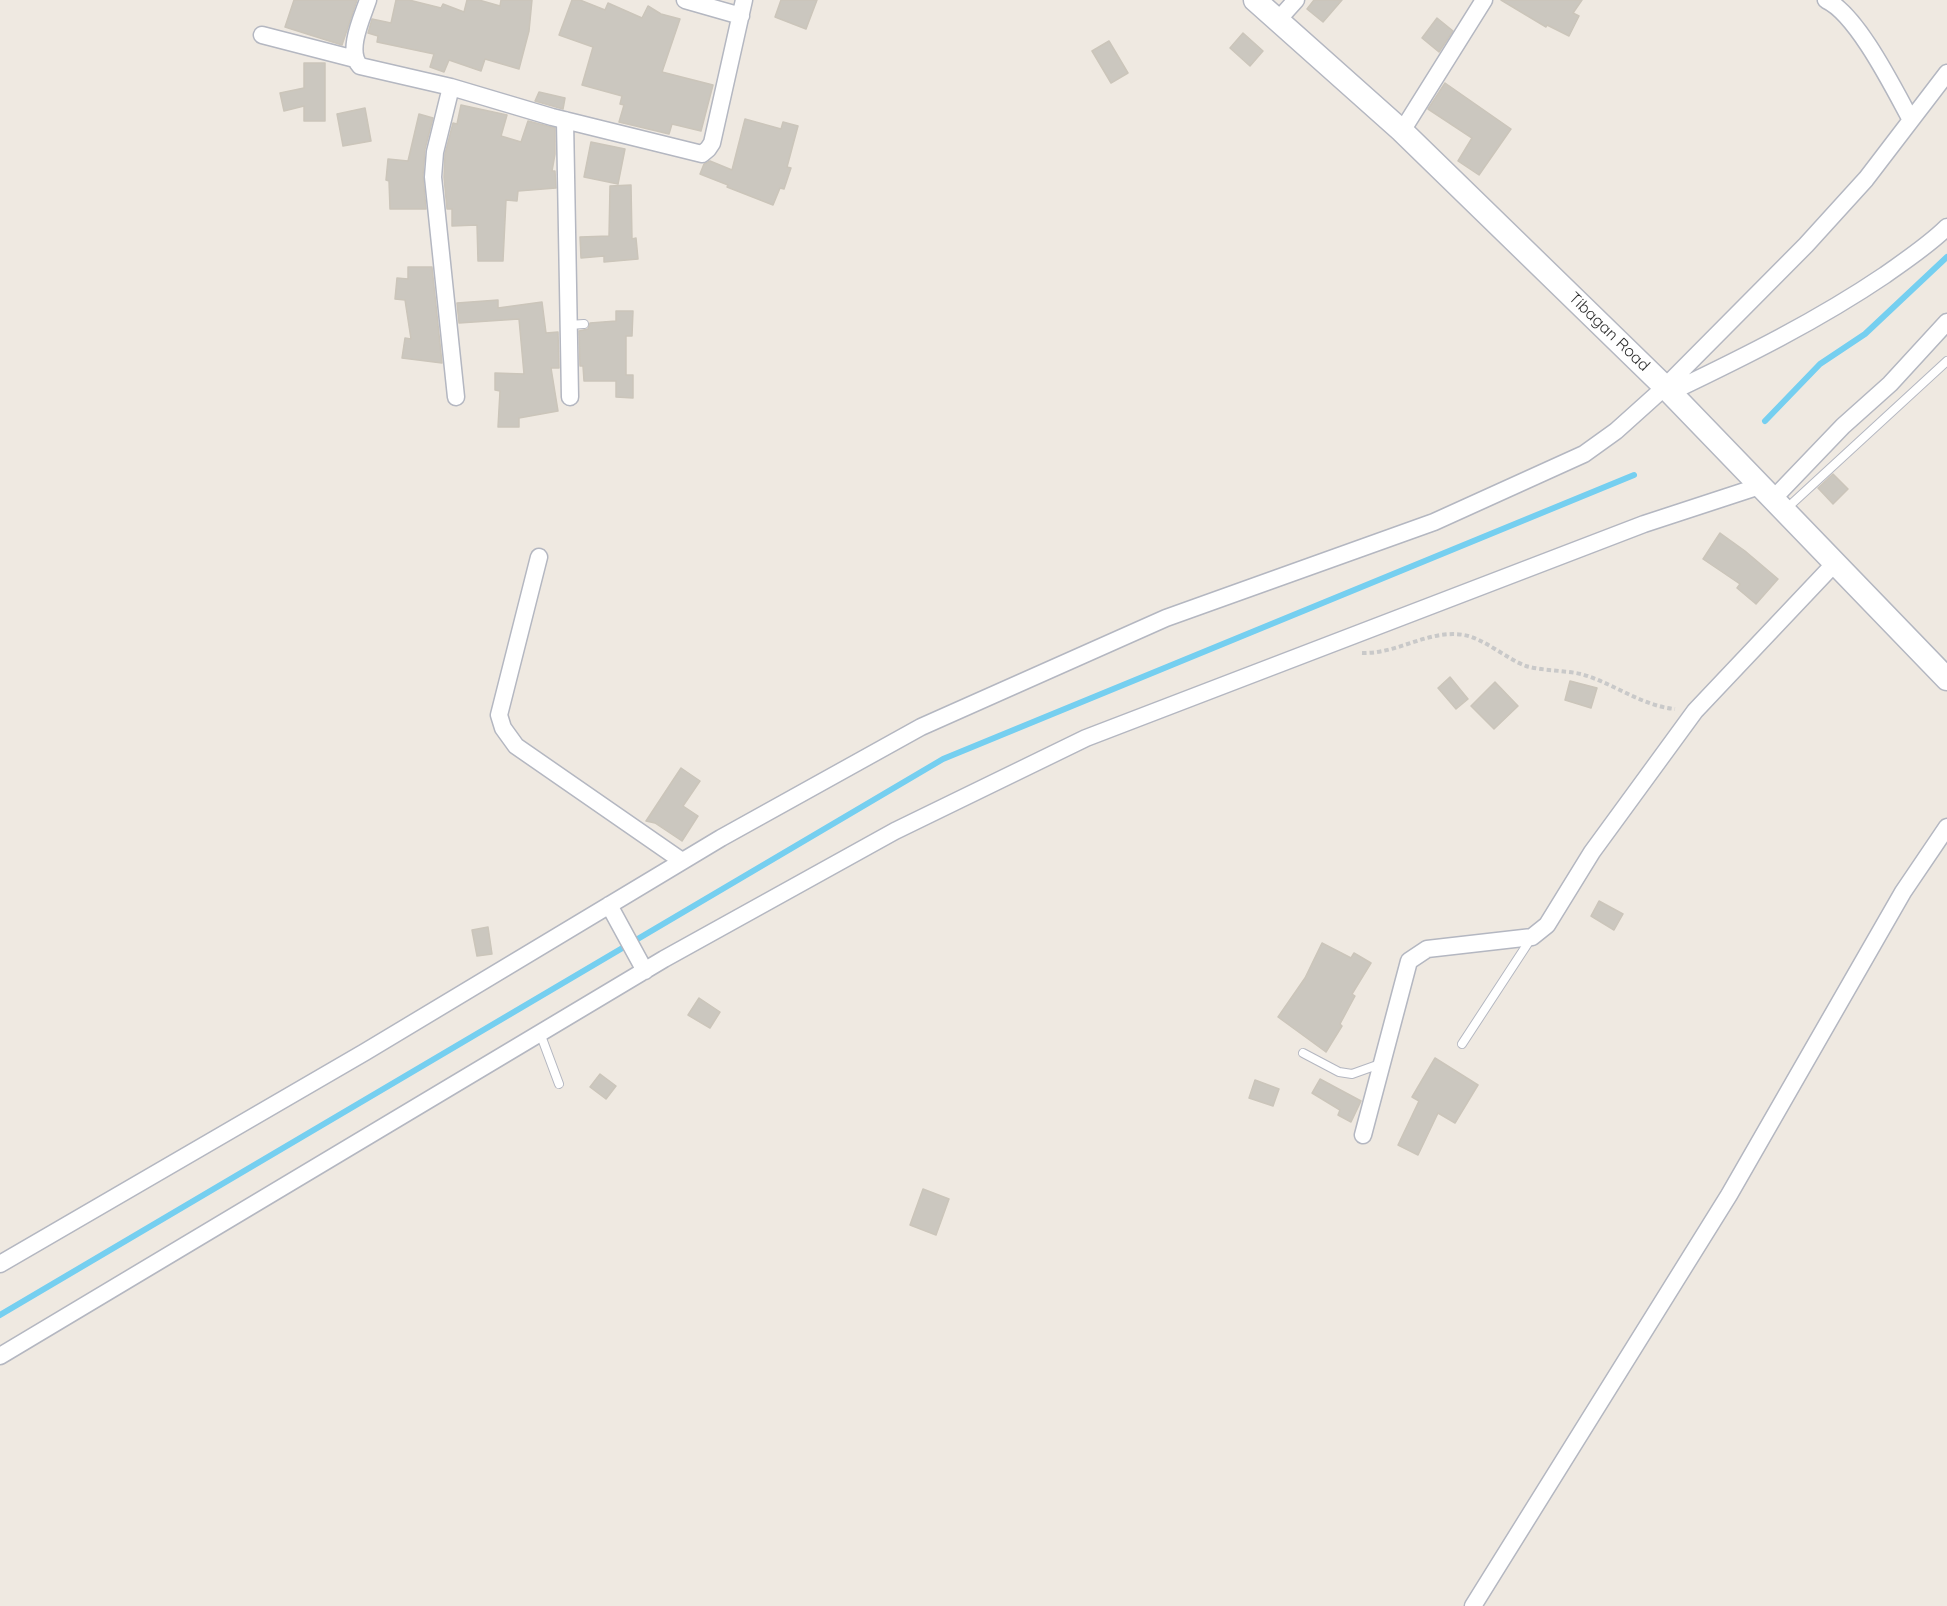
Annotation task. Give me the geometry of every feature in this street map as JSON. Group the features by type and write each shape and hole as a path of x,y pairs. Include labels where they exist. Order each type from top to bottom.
{"main road":[{"name":"Tibagan Road","path":"1256,0 1402,131 1668,390 1947,679"}],"street":[{"path":"368,0 353,50 360,66 451,87 565,120 702,154 712,143 742,8 685,0"},
{"path":"1278,21 1296,0"},
{"path":"1402,131 1484,0"},
{"path":"1826,0 1837,5 1873,52 1911,120"},
{"path":"262,35 355,59"},
{"path":"0,1264 612,911 682,861 932,722 1166,618 1434,522 1584,454 1668,390 1866,179 1947,74"},
{"path":"451,87 435,152 433,177 456,397"},
{"path":"565,120 576,325 570,398"},
{"path":"1668,390 1761,349 1813,320 1913,256 1947,227"},
{"path":"0,1356 540,1033 642,965 895,831 1086,738 1644,524 1772,499 1844,426 1890,384 1947,322"},
{"path":"539,557 499,715 503,728 516,746 682,861"},
{"path":"1363,1135 1409,961 1426,949 1532,937 1547,924 1592,852 1695,711 1836,563"},
{"path":"1473,1606 1729,1195 1903,891 1947,827"},
{"path":"612,911 642,965"}],"lane":[{"path":"1772,499 1947,362"},
{"path":"1462,1044 1532,937"},
{"path":"540,1033 559,1084"},
{"path":"1304,1053 1340,1072 1352,1074 1381,1064"}],"path":[{"path":"1332,644 1356,652 1376,653 1405,646 1438,634 1466,635 1526,666 1579,674 1602,681 1663,708 1695,711"}],"building":[{"path":"294,0 357,0 342,45 285,27"},
{"path":"396,0 409,0 441,8 443,4 464,12 467,0 479,0 500,6 501,0 532,0 529,31 519,69 485,59 481,71 449,60 444,72 430,67 434,54 377,42 378,36 368,33 372,19 391,23"},
{"path":"572,0 580,0 605,10 608,3 642,18 648,6 661,14 680,19 662,72 713,85 701,131 672,124 669,134 619,122 624,105 620,104 622,96 582,85 593,47 559,35"},
{"path":"781,0 817,0 806,29 775,17"},
{"path":"1314,0 1342,0 1323,22 1307,9"},
{"path":"1501,0 1582,0 1573,13 1579,16 1569,36 1547,25 1546,27"},
{"path":"1437,18 1453,31 1439,52 1422,38"},
{"path":"1243,33 1263,51 1250,66 1230,48"},
{"path":"1109,41 1128,73 1111,83 1092,51"},
{"path":"304,63 325,63 325,121 304,121 304,106 284,111 280,93 304,88"},
{"path":"1445,83 1511,129 1479,175 1458,161 1472,138 1428,109"},
{"path":"539,92 565,98 563,109 535,101"},
{"path":"461,105 507,115 501,136 521,142 528,121 555,128 555,154 552,171 555,171 556,188 518,191 517,201 506,200 503,261 478,261 477,225 452,226 452,209 447,209 444,177 445,154 453,123 457,124"},
{"path":"365,108 371,141 343,146 337,114"},
{"path":"419,114 433,118 425,149 423,176 426,209 390,209 389,181 386,180 388,159 408,161"},
{"path":"745,119 781,129 783,122 798,126 787,167 791,168 784,189 780,188 773,205 700,174 704,164 710,161 732,170"},
{"path":"591,142 625,149 618,184 584,177"},
{"path":"631,185 632,239 636,238 638,259 604,262 604,256 581,258 580,237 609,236 610,186"},
{"path":"408,267 432,267 442,363 402,358 405,338 411,339 405,300 395,299 397,278 408,279"},
{"path":"498,300 498,308 542,302 546,333 558,332 559,368 551,368 558,411 519,418 519,427 498,427 500,391 495,390 495,373 524,374 519,319 459,323 457,303"},
{"path":"616,311 633,311 632,336 626,336 626,375 633,375 633,398 616,397 616,381 584,381 583,366 580,366 579,331 588,329 590,323 616,321"},
{"path":"1833,474 1848,489 1833,504 1818,488"},
{"path":"1720,533 1778,579 1756,604 1737,588 1740,584 1703,559"},
{"path":"1450,677 1468,699 1456,709 1438,688"},
{"path":"1570,681 1597,688 1591,708 1565,700"},
{"path":"1495,682 1518,706 1494,729 1471,706"},
{"path":"681,768 700,781 683,806 698,816 682,841 655,823 646,821"},
{"path":"1599,901 1623,914 1614,930 1591,916"},
{"path":"488,927 492,954 477,956 472,930"},
{"path":"1322,943 1351,958 1354,953 1371,963 1352,994 1355,996 1340,1024 1342,1026 1326,1052 1278,1017 1305,978"},
{"path":"699,998 720,1012 710,1028 688,1015"},
{"path":"1435,1058 1478,1085 1455,1123 1438,1113 1418,1155 1398,1145 1419,1101 1412,1097"},
{"path":"600,1074 616,1086 606,1099 590,1087"},
{"path":"1320,1079 1361,1101 1351,1122 1338,1115 1340,1110 1312,1093"},
{"path":"1255,1080 1279,1089 1273,1106 1249,1098"},
{"path":"923,1189 949,1199 936,1235 910,1225"}],"waterway":[{"path":"1765,421 1820,364 1865,334 1947,257"},
{"path":"0,1315 943,759 1634,475"}]}
